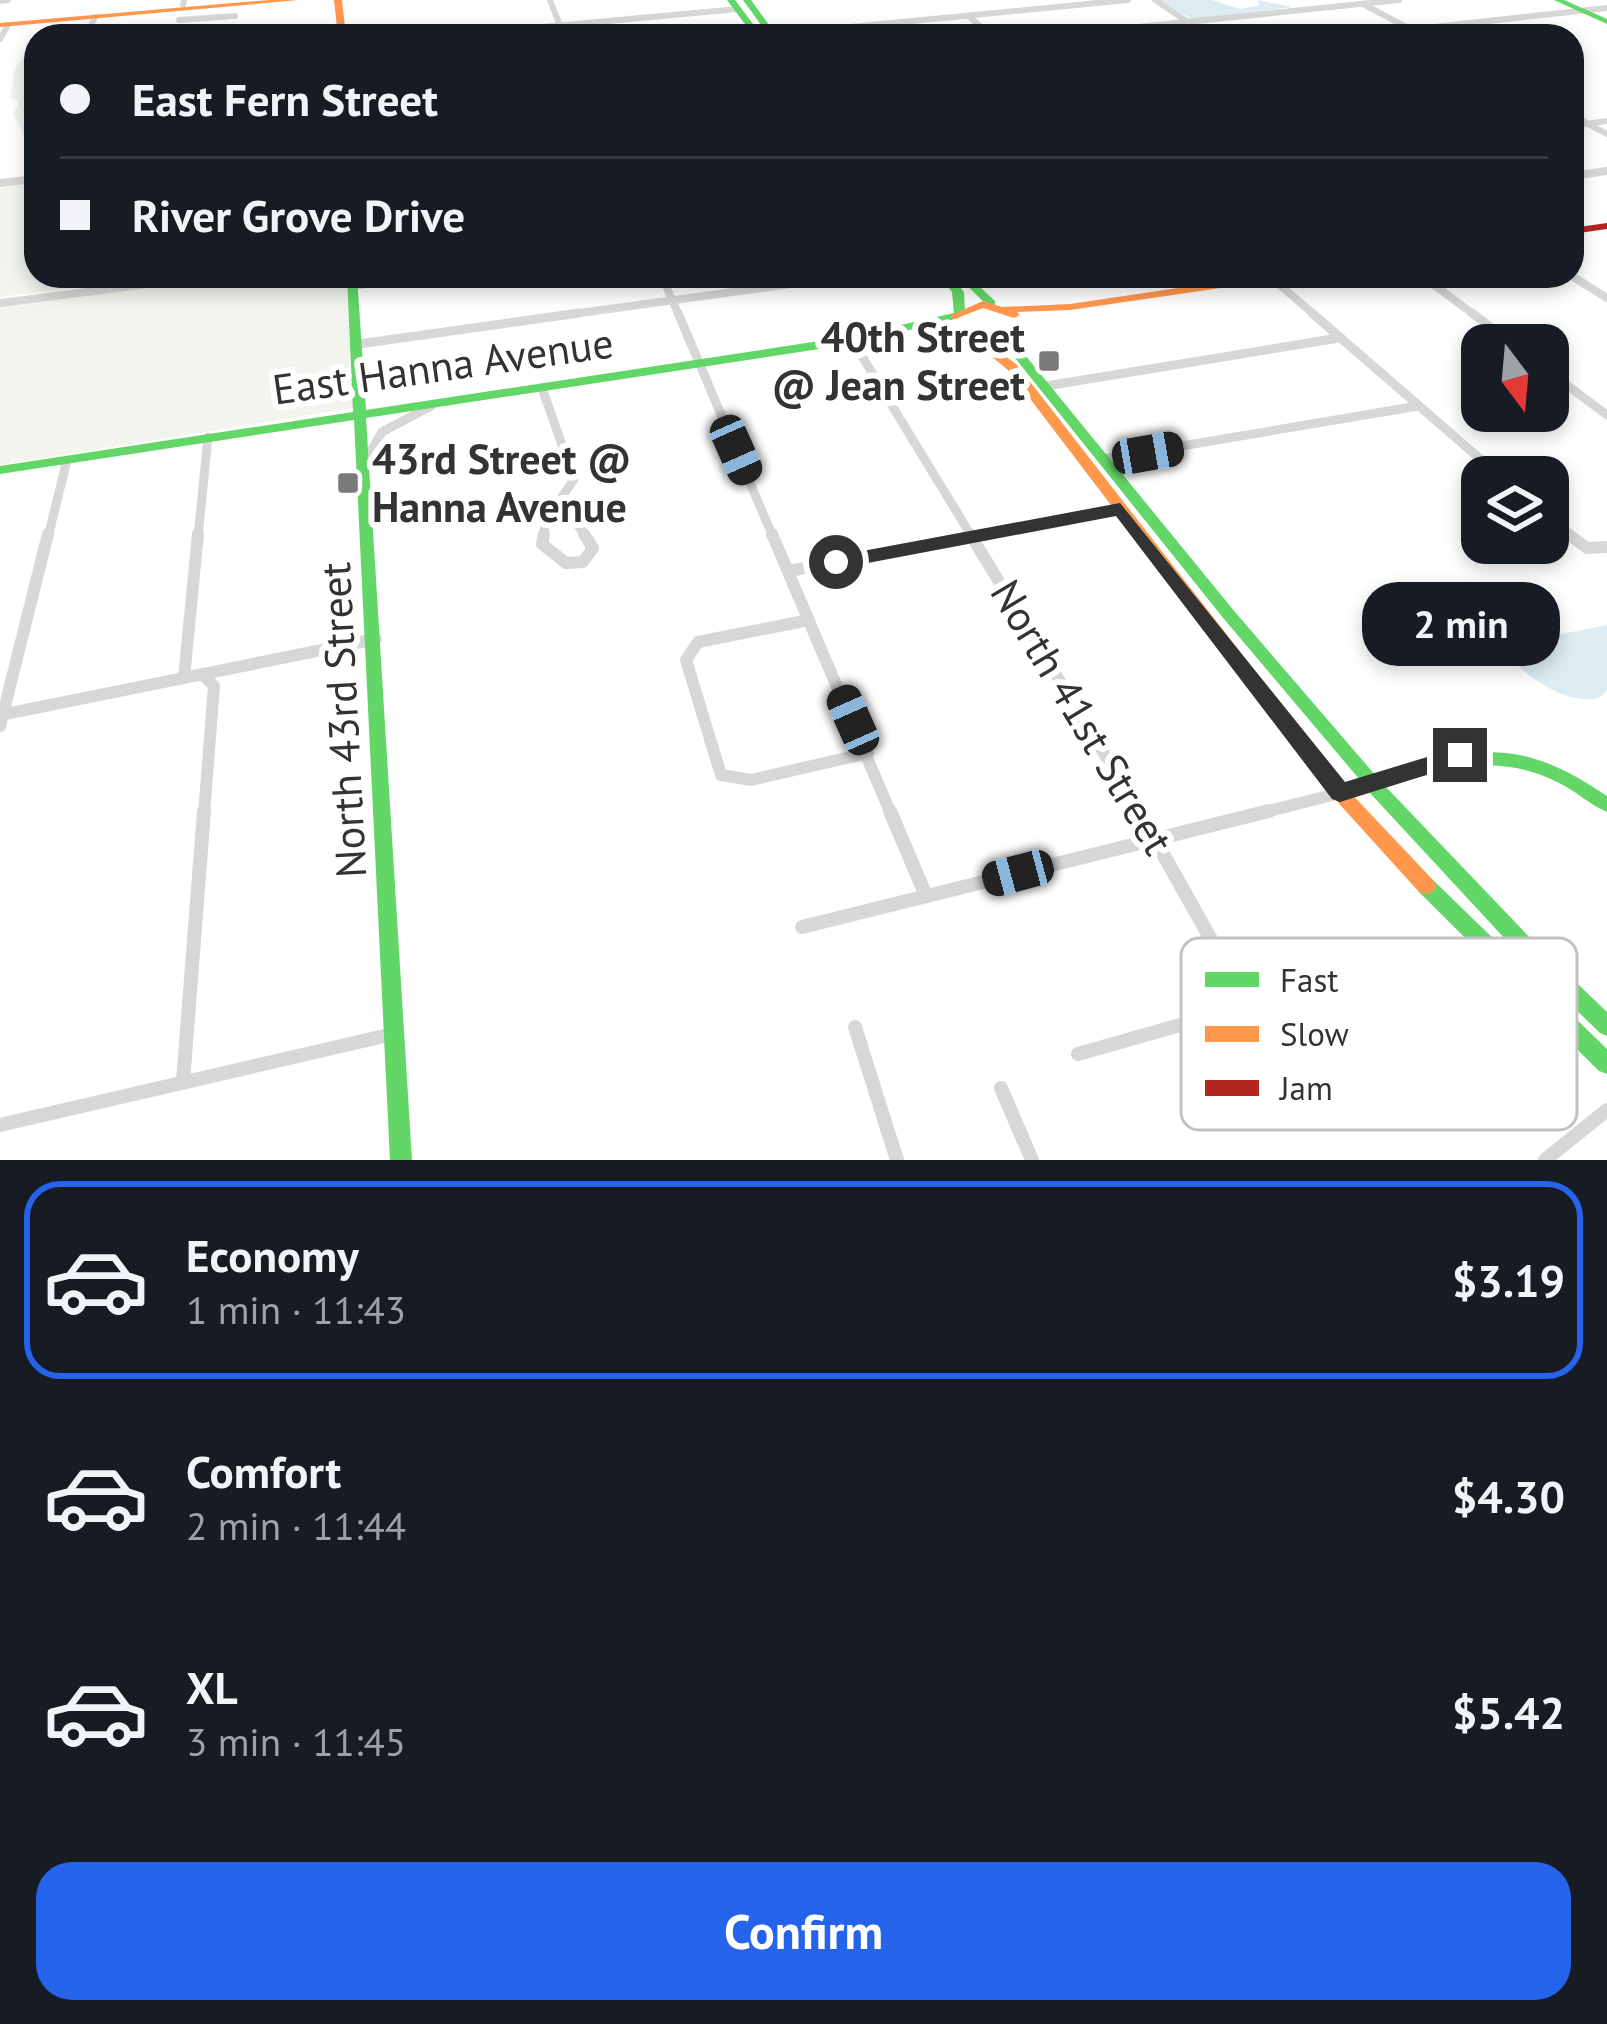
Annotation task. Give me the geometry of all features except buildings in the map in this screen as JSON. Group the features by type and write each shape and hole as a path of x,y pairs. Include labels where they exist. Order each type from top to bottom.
{"main road":[{"path":"183,9 245,0"},
{"path":"2,27 96,10 296,0"},
{"path":"1558,0 1607,22"},
{"path":"739,3 761,24"},
{"name":"North 43rd Street","path":"353,288 376,639 401,1160"},
{"path":"954,288 962,322 1002,355 1340,793 1472,938"},
{"path":"972,288 1009,317 1015,350 1371,786 1512,938"},
{"path":"962,322 974,305 1009,317 1197,288"},
{"path":"962,322 995,336 1009,317"},
{"name":"East Hanna Avenue","path":"0,470 962,322"},
{"path":"1060,431 1105,459"},
{"path":"1340,793 1460,755 1496,753 1573,778 1607,805"},
{"path":"1577,998 1607,1026"},
{"path":"1577,1036 1607,1064"}],"street":[{"path":"885,24 1128,0"},
{"path":"1155,0 1190,24"},
{"path":"1168,24 1400,0"},
{"path":"1359,2 1401,24"},
{"path":"568,24 739,3"},
{"path":"1458,24 1607,8"},
{"path":"183,9 235,16"},
{"path":"968,16 978,24"},
{"path":"1584,124 1607,121"},
{"path":"1584,122 1607,134"},
{"path":"0,303 117,288"},
{"path":"667,288 926,896"},
{"path":"359,344 764,288"},
{"path":"1283,288 1476,456"},
{"path":"1438,288 1486,324"},
{"path":"1046,386 1340,338"},
{"name":"North 41st Street","path":"852,340 975,536 1214,938"},
{"path":"1569,387 1607,415"},
{"path":"542,388 574,479 546,521 542,544 566,563 583,562 593,548 562,501"},
{"path":"364,463 382,432 439,403"},
{"path":"1105,459 1418,406"},
{"path":"184,678 208,437"},
{"path":"0,726 67,460"},
{"path":"790,571 1120,509"},
{"path":"1569,534 1587,548 1607,547"},
{"path":"809,620 698,642 686,660 721,775 751,780 868,754"},
{"path":"1,714 376,639"},
{"path":"183,1082 214,686 202,674"},
{"path":"802,927 1340,793"},
{"path":"1078,1054 1181,1022"},
{"path":"855,1027 897,1160"},
{"path":"0,1125 396,1033"},
{"path":"1001,1088 1032,1160"},
{"path":"1545,1160 1607,1110"}],"shaded area":[{"path":"1158,0 1212,0 1240,9 1260,5 1257,0 1293,7 1192,19"},
{"path":"24,57 24,139 13,115 19,102 10,97 15,68"},
{"path":"24,185 24,288 75,288 0,297 0,188"},
{"path":"139,288 349,288 352,322 346,324 352,328 348,376 353,378 353,408 0,465 0,306"},
{"path":"1429,608 1462,642 1419,652 1387,618"},
{"path":"1607,625 1607,690 1599,698 1573,697 1547,687 1506,651 1507,645"}],"traffic: fast":[{"path":"731,0 749,24"},
{"path":"747,0 764,24"},
{"path":"1558,0 1607,22"},
{"path":"353,288 401,1160"},
{"path":"955,288 959,311"},
{"path":"975,288 991,303"},
{"path":"0,470 852,340 955,316"},
{"path":"1015,328 1019,355 1230,615 1374,785 1517,938"},
{"path":"1340,793 1446,763 1507,758 1571,780 1607,805"},
{"path":"1426,886 1479,938"},
{"path":"1577,997 1607,1026"},
{"path":"1577,1034 1607,1064"}],"traffic: slow":[{"path":"0,25 295,0"},
{"path":"338,0 341,24"},
{"path":"1006,309 1070,307 1200,288"},
{"path":"955,316 983,304 1014,315"},
{"path":"970,333 1013,368 1340,793 1426,886"}],"traffic: jam":[{"path":"1584,229 1607,226"}],"place":[{"name":"40th Street @ Jean Street","path":"1049,361"},
{"name":"43rd Street @ Hanna Avenue","path":"348,483"}],"route":[{"path":"836,562 1120,509 1340,793 1460,755"}]}
